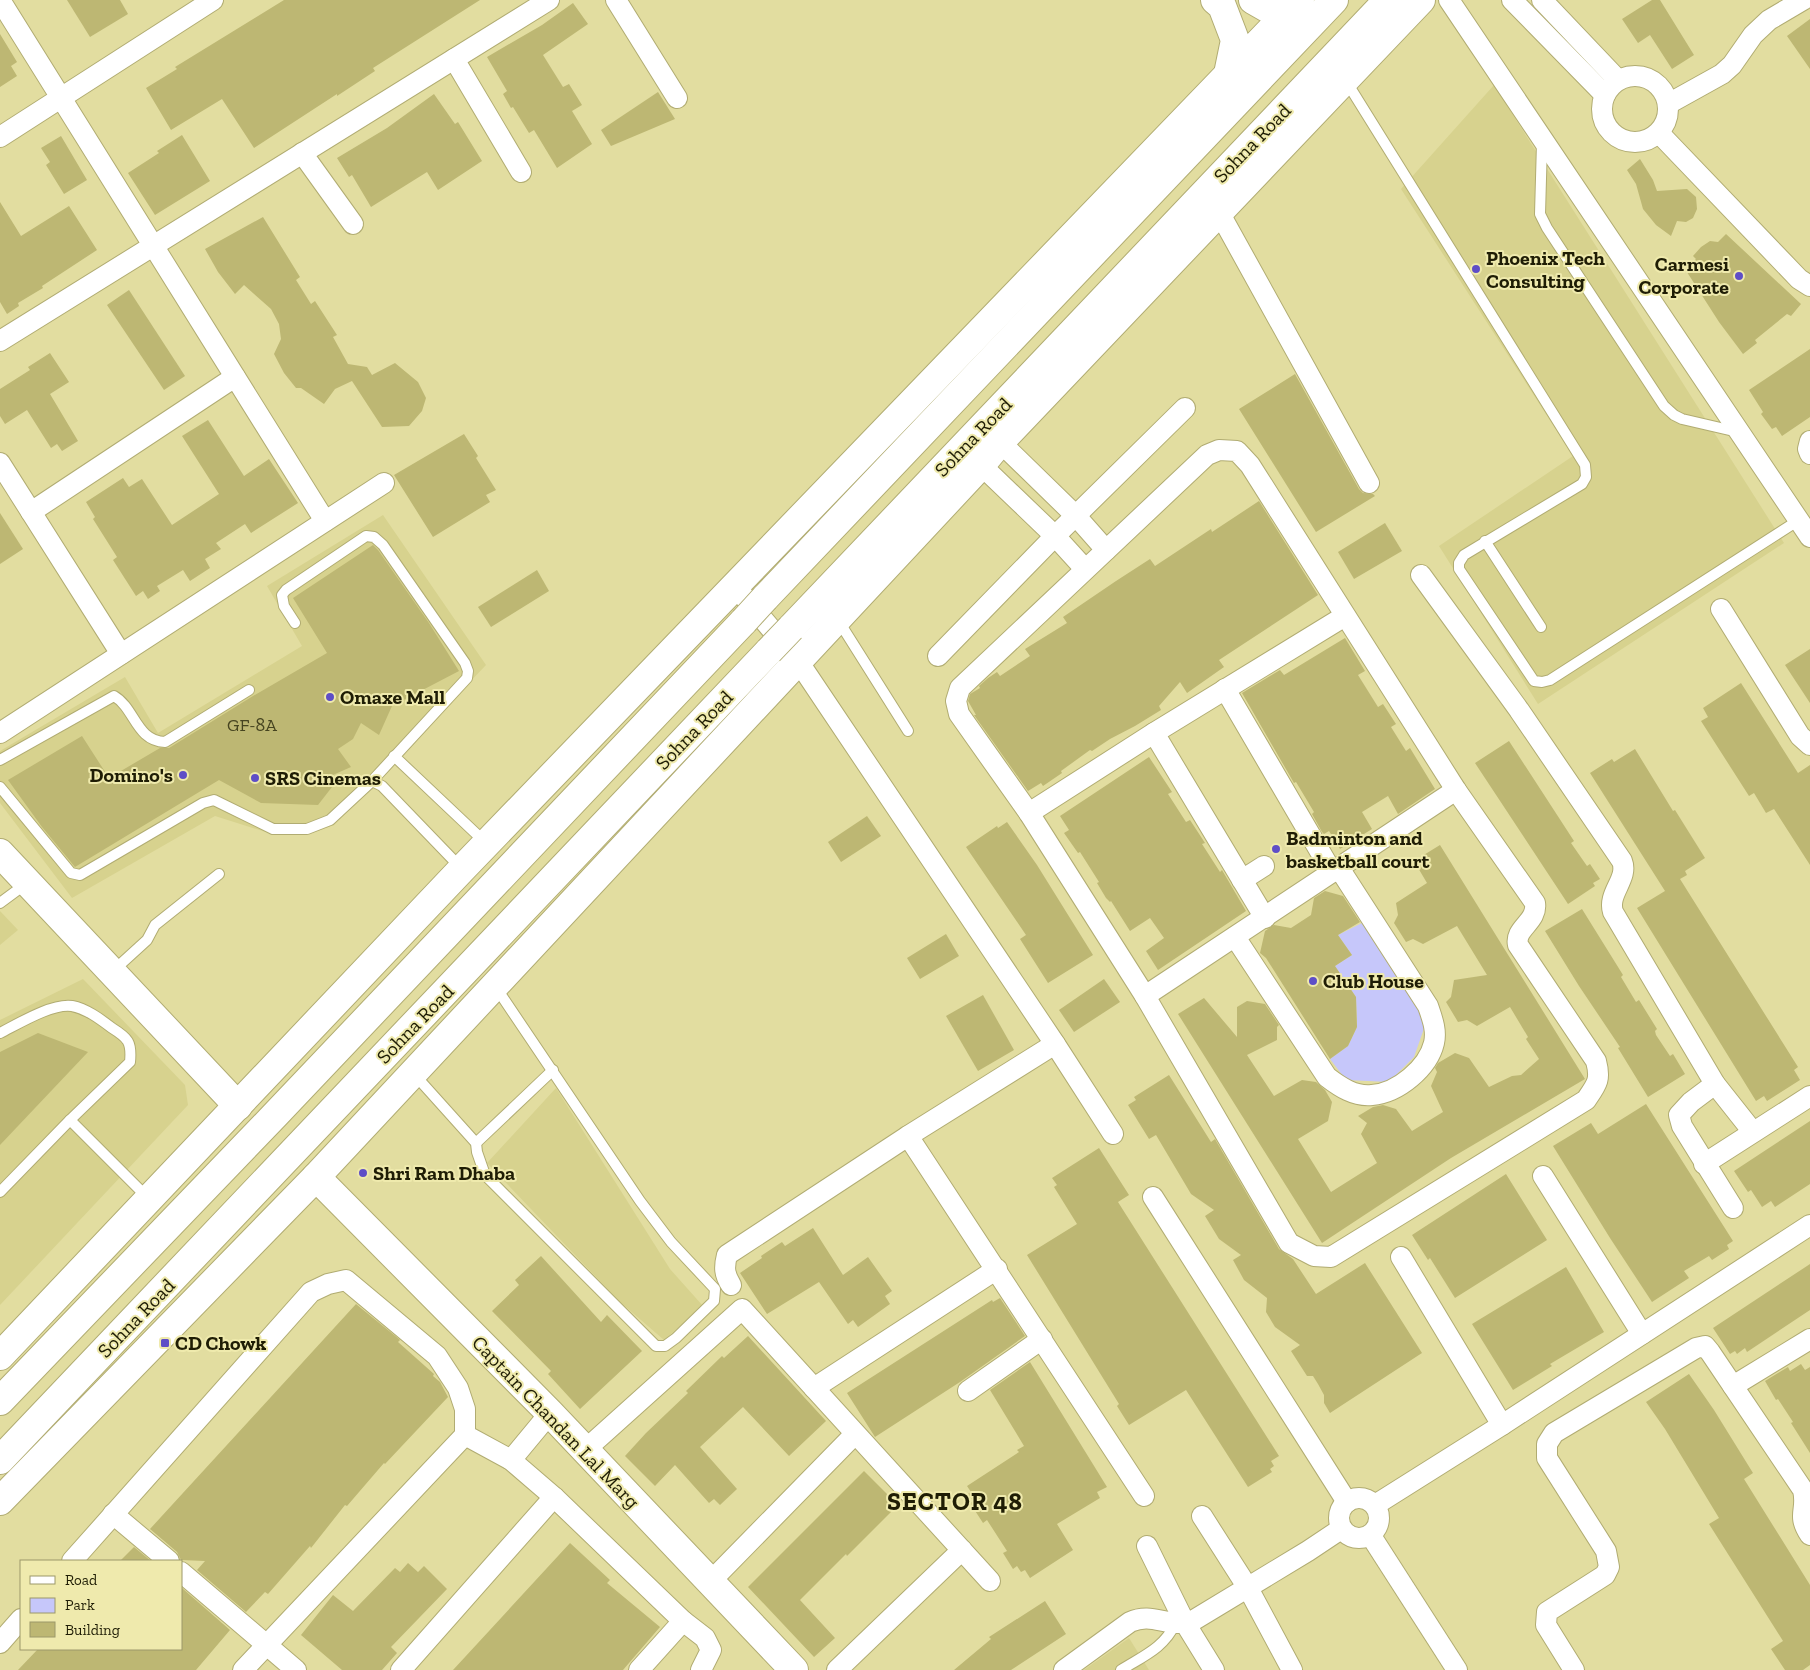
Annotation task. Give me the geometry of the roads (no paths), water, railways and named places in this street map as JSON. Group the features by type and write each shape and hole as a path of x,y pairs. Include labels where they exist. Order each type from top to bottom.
{"main road":[{"path":"1216,0 1222,6 1235,40 1228,74"},
{"path":"1254,0 1267,8 1298,2"},
{"name":"Sohna Road","path":"0,1402 1334,0"},
{"name":"Sohna Road","path":"0,1460 1388,0"},
{"path":"0,1501 316,1177 981,465 1000,442 1422,0"},
{"path":"0,1356 462,869 1298,2"},
{"path":"0,853 238,1106"},
{"name":"Captain Chandan Lal Marg","path":"316,1177 550,1413 794,1670"}],"street":[{"path":"0,0 325,521"},
{"path":"0,137 213,0"},
{"path":"0,341 549,0"},
{"path":"616,0 677,98"},
{"path":"1449,0 1810,537"},
{"path":"1512,0 1611,88"},
{"path":"1542,0 1611,88"},
{"path":"1668,104 1722,74 1732,65 1769,20 1803,0"},
{"path":"454,59 521,172"},
{"path":"1628,76 1639,76 1649,79 1658,85 1665,94 1668,104 1667,120 1659,133 1651,139 1636,142 1620,139 1612,134 1602,115 1602,104 1611,88 1628,76"},
{"path":"1659,133 1799,279 1810,286"},
{"path":"302,154 353,224"},
{"path":"1219,212 1369,483"},
{"path":"31,512 235,377"},
{"path":"938,656 1055,536 1185,408"},
{"path":"1810,441 1808,449 1810,454"},
{"path":"1000,442 1076,516 1106,550"},
{"path":"1219,450 1237,451 1250,465 1456,790 1534,903 1536,910 1519,934 1518,946 1596,1061 1599,1074 1596,1086 1586,1100 1331,1257 1314,1256 1289,1243 1145,996 1029,813 960,714 956,701 960,688 1106,550 1207,455 1219,450"},
{"path":"0,463 121,654"},
{"path":"981,465 1055,536 1085,570"},
{"path":"0,733 384,483"},
{"path":"1421,576 1519,710 1622,861 1625,872 1612,901 1613,912 1715,1084 1753,1132"},
{"path":"735,586 798,661 1055,1044 1113,1134"},
{"path":"1721,609 1800,736 1810,745"},
{"path":"1029,813 1154,733 1344,616"},
{"path":"1225,689 1336,870 1428,1006 1435,1027 1434,1043 1426,1062 1408,1080 1390,1091 1372,1095 1354,1093 1340,1088 1327,1077 1235,937"},
{"path":"1154,733 1265,918"},
{"path":"1145,996 1456,790"},
{"path":"1242,880 1264,866"},
{"path":"731,1285 726,1277 724,1265 727,1255 908,1136 1055,1044"},
{"path":"1715,1084 1691,1102 1679,1115 1682,1126 1704,1164 1733,1208"},
{"path":"1704,1164 1810,1096"},
{"path":"908,1136 1144,1496"},
{"path":"1543,1176 1642,1334"},
{"path":"1153,1197 1347,1502"},
{"path":"1375,1505 1810,1225"},
{"path":"1401,1257 1502,1425"},
{"path":"814,1388 996,1269"},
{"path":"73,1560 311,1292 328,1284 346,1280 437,1356 458,1388 465,1409 465,1435 243,1670"},
{"path":"585,1450 742,1310 990,1581"},
{"path":"968,1391 1042,1339"},
{"path":"1733,1386 1810,1339"},
{"path":"1574,1670 1546,1625 1547,1612 1605,1575 1609,1567 1606,1551 1547,1458 1547,1444 1554,1433 1696,1348 1705,1346 1803,1490 1802,1522 1810,1535"},
{"path":"511,1460 550,1413"},
{"path":"710,1582 855,1434"},
{"path":"465,1435 511,1460 554,1497 683,1620 705,1638 711,1650 701,1670"},
{"path":"401,1670 554,1497"},
{"path":"1356,1498 1366,1499 1375,1505 1379,1516 1378,1527 1371,1536 1360,1539 1349,1537 1341,1529 1338,1519 1340,1509 1347,1502 1356,1498"},
{"path":"113,1514 168,1560"},
{"path":"1202,1516 1248,1588 1292,1670"},
{"path":"1064,1670 1138,1618 1148,1617 1180,1624 1194,1620 1308,1552 1341,1529"},
{"path":"1371,1536 1457,1670"},
{"path":"1146,1546 1180,1624 1214,1670"},
{"path":"837,1670 962,1550"},
{"path":"182,1573 268,1644 296,1670"},
{"path":"0,1644 20,1620"},
{"path":"639,1670 683,1620"}],"lane":[{"path":"1345,80 1585,465 1586,476 1582,484 1485,541 1464,555 1459,563 1459,569 1534,681 1550,680 1799,520"},
{"path":"1542,139 1540,214 1547,228 1664,406 1682,420 1740,432"},
{"path":"0,787 71,873 80,874 203,803 214,800 273,829 307,829 330,820 372,781 468,678 468,671 465,663 383,545 374,537 366,536 286,590 282,595 284,606 295,623"},
{"path":"1485,541 1541,627"},
{"path":"837,619 908,731"},
{"path":"0,760 114,696 122,700 146,736 155,742 165,742 249,690"},
{"path":"394,756 486,844"},
{"path":"372,781 382,786 462,869"},
{"path":"112,972 148,940 155,926 218,874"},
{"path":"0,903 28,882"},
{"path":"413,1072 476,1143 485,1175 656,1346 664,1346 676,1338 714,1301 715,1289 671,1242 645,1208 495,985"},
{"path":"0,1033 46,1010 70,1006 88,1012 127,1038 132,1051 130,1062 0,1192"},
{"path":"476,1143 553,1070"},
{"path":"70,1120 148,1198"},
{"path":"1121,1670 1162,1644 1180,1624"}],"place":[{"name":"Phoenix Tech Consulting","path":"1476,269"},
{"name":"Carmesi Corporate","path":"1739,276"},
{"name":"Omaxe Mall","path":"330,697"},
{"name":"Domino's","path":"183,775"},
{"name":"SRS Cinemas","path":"255,778"},
{"name":"Badminton and basketball court","path":"1276,849"},
{"name":"Club House","path":"1313,981"},
{"name":"Shri Ram Dhaba","path":"363,1173"},
{"name":"CD Chowk","path":"165,1343"}],"district":[{"name":"SECTOR 48","path":"955,1501"}]}
